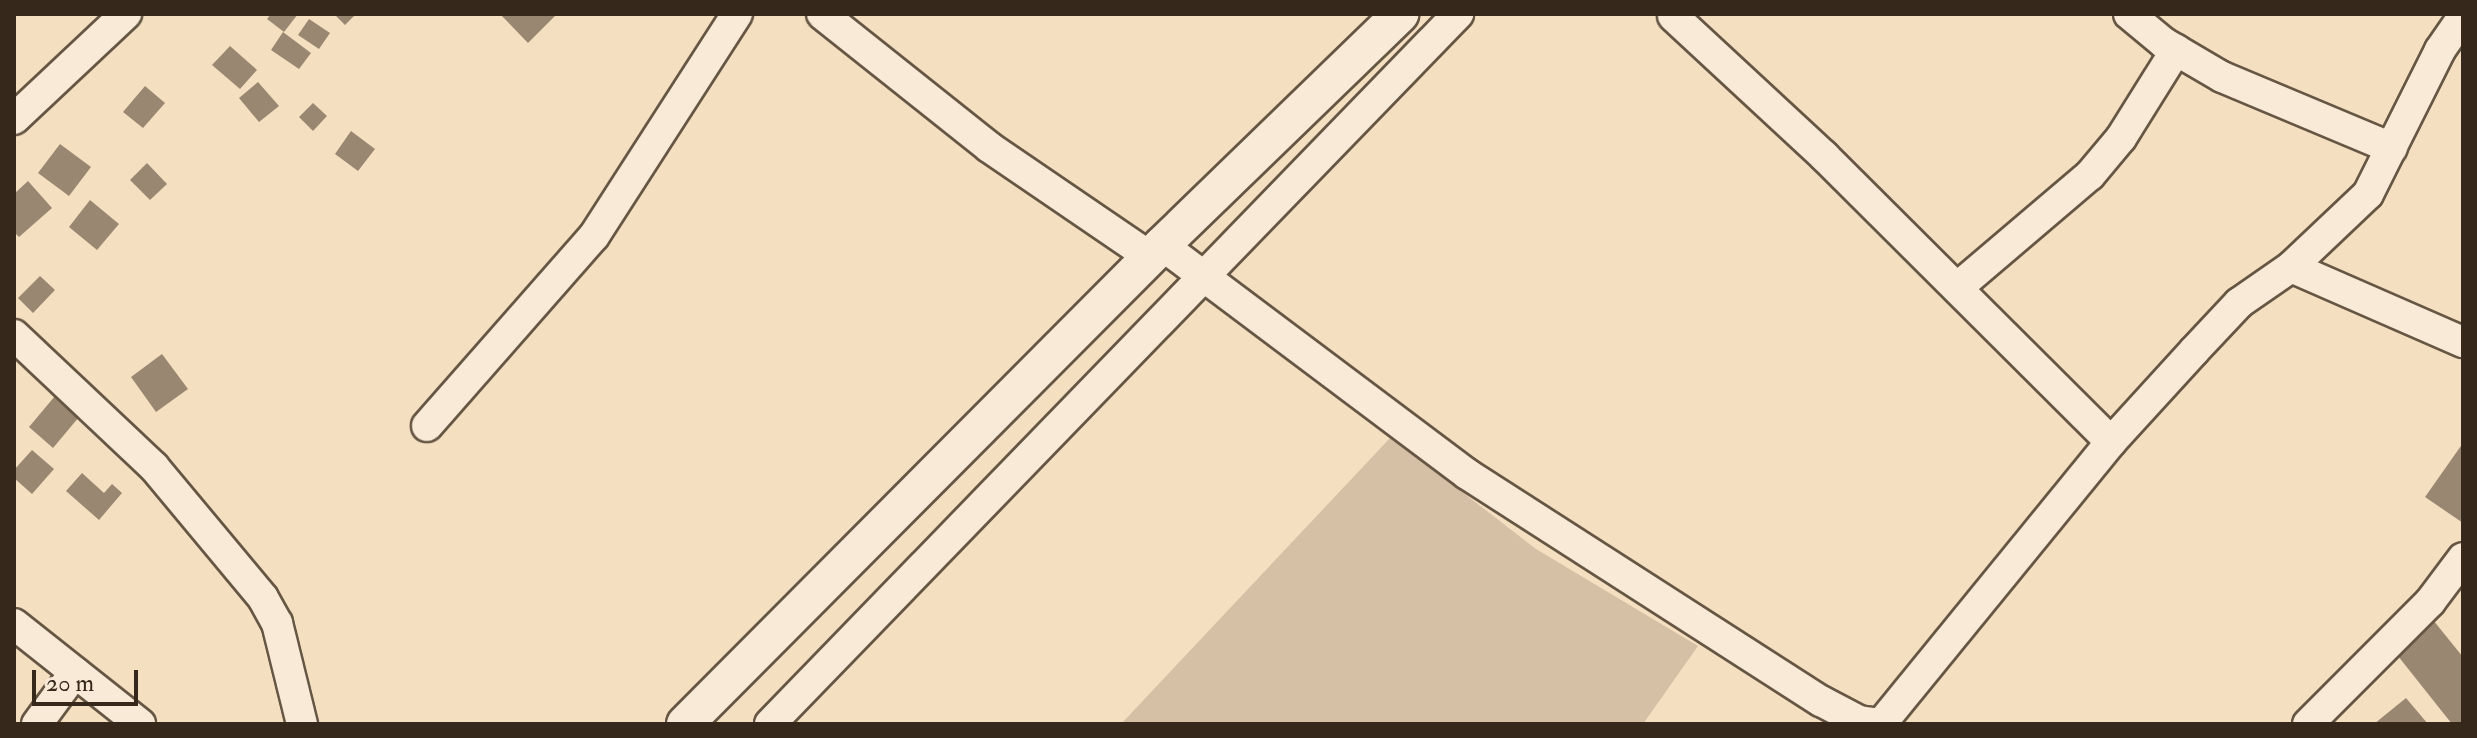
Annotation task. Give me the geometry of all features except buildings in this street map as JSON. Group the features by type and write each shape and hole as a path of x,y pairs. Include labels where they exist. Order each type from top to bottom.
{"street":[{"path":"14,119 126,14"},
{"path":"427,426 594,236 737,14"},
{"path":"822,14 989,147 1156,251 1206,278 1467,474 1841,719 1881,724 2111,442 2239,303 2291,267 2368,194 2440,50 2463,17"},
{"path":"685,724 1156,251 1400,14"},
{"path":"770,724 1206,278 1458,14"},
{"path":"2129,14 2176,50 2222,77 2392,148"},
{"path":"1673,16 1957,288 2111,442"},
{"path":"1957,288 2090,175 2121,138 2176,50"},
{"path":"2291,267 2463,342"},
{"path":"14,335 154,467 263,598 277,623 302,724"},
{"path":"2308,724 2430,602 2463,558"},
{"path":"14,624 140,724"},
{"path":"37,724 75,672"}],"shaded area":[{"path":"1391,437 1536,549 1698,646 1643,724 1121,724"}]}
